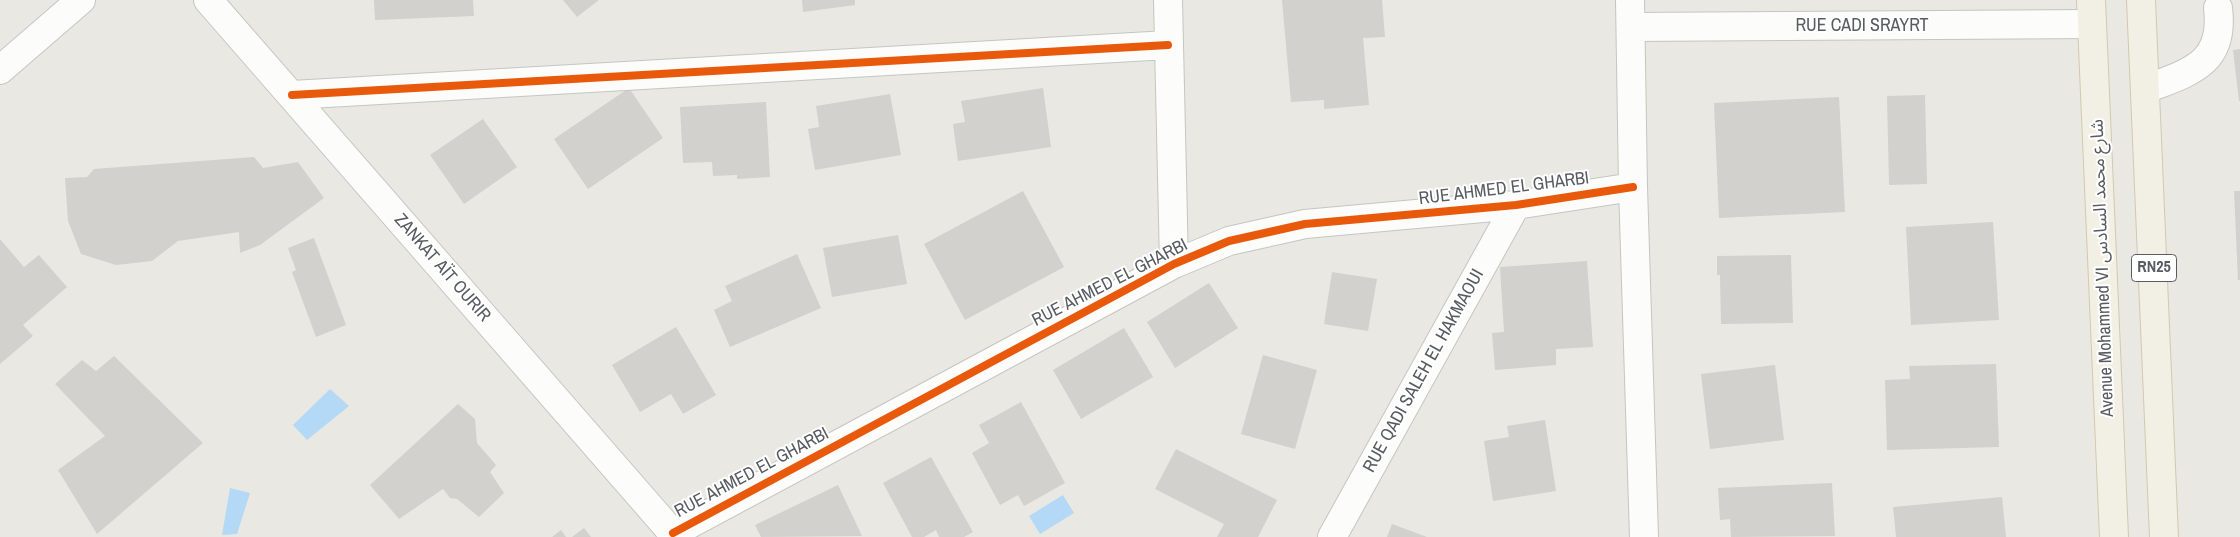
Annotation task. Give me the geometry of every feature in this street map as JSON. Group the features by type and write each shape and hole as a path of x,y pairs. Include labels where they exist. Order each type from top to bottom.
{"main road":[{"name":"RN25","path":"2141,0 2164,537"},
{"name":"Avenue Mohammed VI شارع محمد السادس","path":"2092,12 2114,537"}],"street":[{"path":"0,70 81,0"},
{"name":"ZANKAT AÏT OURIR","path":"208,0 674,535"},
{"path":"1168,0 1174,264"},
{"path":"1630,0 1632,187 1644,537"},
{"path":"2146,89 2188,73 2205,60 2217,43 2220,24 2218,8"},
{"name":"RUE CADI SRAYRT","path":"1631,27 2092,12"},
{"path":"292,95 1168,45"},
{"name":"RUE AHMED EL GHARBI","path":"674,535 1174,264 1229,241 1305,224 1516,205 1632,187"},
{"name":"RUE QADI SALEH EL HAKMAOUI","path":"1332,537 1516,205"}],"water":[{"path":"330,389 349,406 307,440 293,425"},
{"path":"230,488 250,493 237,534 222,535"},
{"path":"1063,495 1074,513 1040,534 1029,516"}],"building":[{"path":"374,0 473,0 474,16 375,20"},
{"path":"563,0 599,0 577,17"},
{"path":"802,0 855,0 855,5 803,12"},
{"path":"1282,0 1382,0 1385,37 1363,38 1369,105 1324,109 1324,100 1291,102"},
{"path":"2240,49 2240,101 2239,101 2233,50"},
{"path":"629,88 663,138 588,189 554,139"},
{"path":"1043,88 1051,147 958,161 953,124 965,122 961,101"},
{"path":"890,94 901,155 815,170 808,129 819,127 816,106"},
{"path":"1925,95 1927,184 1889,185 1887,96"},
{"path":"1839,97 1845,212 1719,218 1714,103"},
{"path":"766,102 770,177 737,179 737,175 713,176 712,162 683,163 680,107"},
{"path":"483,119 517,167 464,204 430,155"},
{"path":"254,157 263,168 298,162 324,198 260,245 240,253 239,232 178,241 152,261 116,265 81,254 68,221 65,178 87,177 94,169"},
{"path":"1023,191 1064,267 965,320 924,244"},
{"path":"2234,191 2240,191 2240,280 2238,280"},
{"path":"1993,222 1999,320 1911,325 1906,227"},
{"path":"898,235 907,284 832,297 823,248"},
{"path":"314,238 346,325 316,337 292,272 296,270 288,248"},
{"path":"0,239 24,267 39,255 67,287 23,325 33,336 0,364"},
{"path":"797,254 821,308 730,347 714,310 732,301 725,286"},
{"path":"1791,255 1793,323 1721,324 1720,275 1717,275 1717,256"},
{"path":"1587,261 1593,347 1556,349 1556,365 1495,370 1492,333 1504,332 1500,267"},
{"path":"1332,272 1377,279 1368,331 1324,324"},
{"path":"1209,283 1238,328 1175,368 1147,322"},
{"path":"676,327 716,395 683,414 671,394 640,412 612,365"},
{"path":"1124,328 1153,377 1081,419 1053,370"},
{"path":"1263,355 1317,370 1295,449 1241,434"},
{"path":"114,356 203,443 97,534 58,470 105,436 55,384 82,360 96,371"},
{"path":"1996,364 1999,447 1887,450 1885,380 1910,379 1909,366"},
{"path":"1775,365 1784,440 1710,449 1701,374"},
{"path":"1021,402 1065,483 1024,506 1018,495 1000,505 972,453 989,443 979,425"},
{"path":"458,404 475,419 477,443 496,465 490,472 504,493 479,517 457,499 450,498 443,489 399,519 370,485"},
{"path":"1545,420 1556,491 1493,501 1484,441 1509,437 1507,426"},
{"path":"1176,449 1277,500 1258,537 1217,537 1224,524 1155,489"},
{"path":"931,457 973,532 964,537 939,537 936,530 924,537 912,537 883,483"},
{"path":"1832,483 1835,536 1731,537 1730,519 1720,520 1718,488"},
{"path":"838,485 862,536 761,537 755,525"},
{"path":"2002,497 2006,537 1896,537 1893,507"},
{"path":"1392,524 1427,537 1387,537"},
{"path":"584,528 591,537 572,537"},
{"path":"561,530 566,537 552,537"}],"cycle path":[{"path":"292,95 1168,45"},
{"path":"673,533 1174,264 1229,241 1305,224 1516,205 1633,187"}]}
